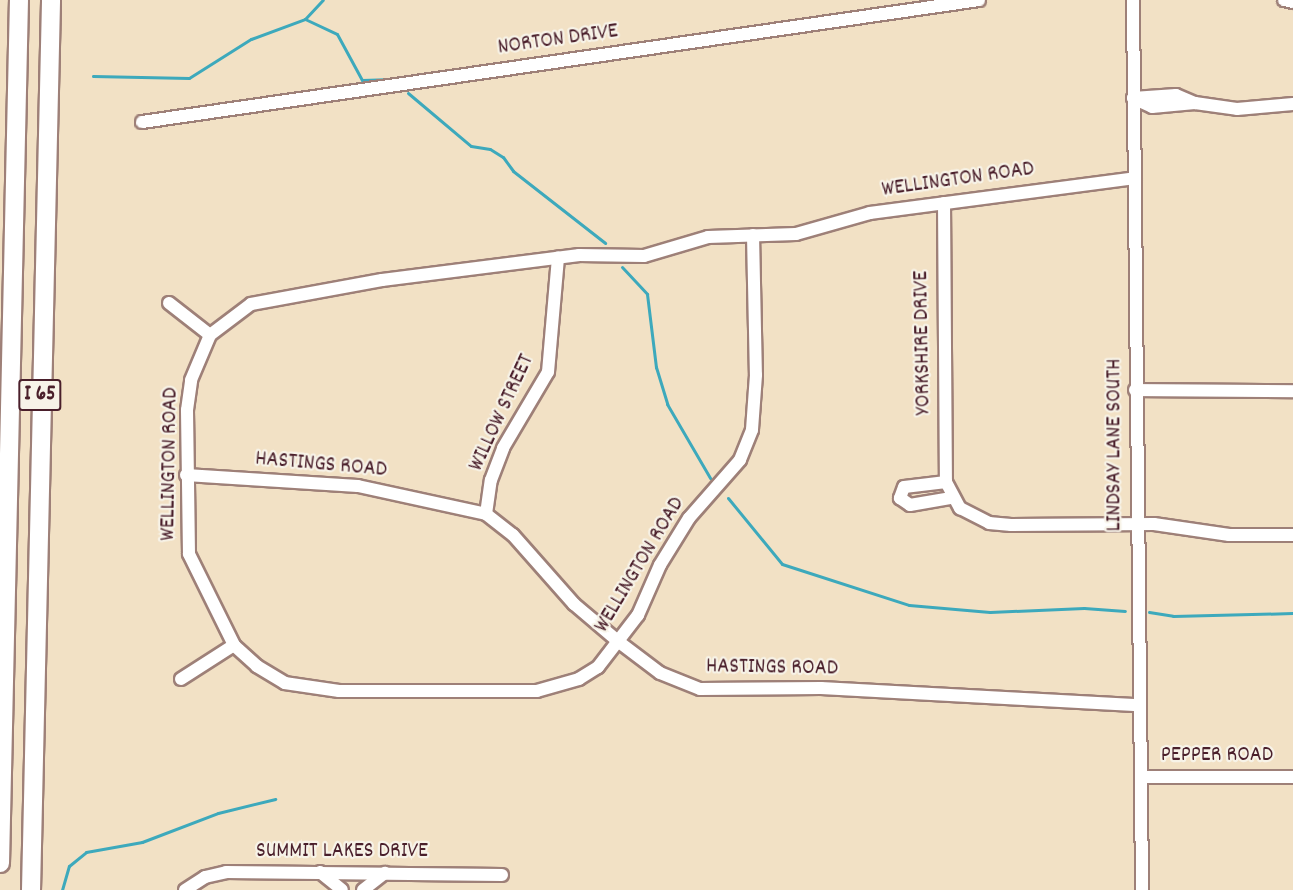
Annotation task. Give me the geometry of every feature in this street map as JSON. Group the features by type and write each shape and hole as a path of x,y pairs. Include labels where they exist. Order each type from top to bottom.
{"highway":[{"name":"I 65","path":"0,864 19,0"},
{"name":"I 65","path":"31,890 51,0"}],"street":[{"name":"NORTON DRIVE","path":"142,122 980,0"},
{"name":"LINDSAY LANE SOUTH","path":"1133,0 1135,390 1142,890"},
{"path":"1284,0 1293,2"},
{"path":"1133,98 1176,95 1195,103 1238,110 1293,104"},
{"name":"WELLINGTON ROAD","path":"753,236 756,375 752,429 740,460 689,518 660,565 638,615 598,667 579,680 537,691 339,692 285,683 256,666 234,645 189,554 186,475 191,380 210,335 251,304 272,298 558,257 644,256 708,237 796,234 838,220 944,203 1135,178"},
{"name":"YORKSHIRE DRIVE","path":"944,203 946,482 951,498"},
{"name":"WILLOW STREET","path":"486,514 491,480 503,448 548,372 558,257"},
{"path":"169,303 210,335"},
{"path":"1135,390 1293,391"},
{"name":"HASTINGS ROAD","path":"186,475 358,486 486,514 513,535 574,604 619,642 660,673 679,683 711,691 821,688 1139,705"},
{"path":"946,482 904,487 900,498 910,505 951,498 969,515 989,523 1137,524 1186,526 1229,535 1293,535"},
{"path":"181,680 234,645"},
{"name":"PEPPER ROAD","path":"1142,777 1293,777"},
{"name":"SUMMIT LAKES DRIVE","path":"186,890 204,877 226,872 502,875"},
{"path":"318,872 342,890"},
{"path":"363,890 384,873"}],"waterway":[{"path":"93,76 189,78 251,39 305,19 323,0"},
{"path":"305,19 337,34 362,80 393,79"},
{"path":"408,93 471,146 490,149 503,157 513,171 605,243"},
{"path":"622,267 647,294 656,367 667,404 710,478"},
{"path":"728,498 782,564 909,605 990,612 1084,608 1125,611"},
{"path":"1149,612 1173,616 1293,613"},
{"path":"62,890 69,866 86,852 142,842 218,813 275,799"}]}
